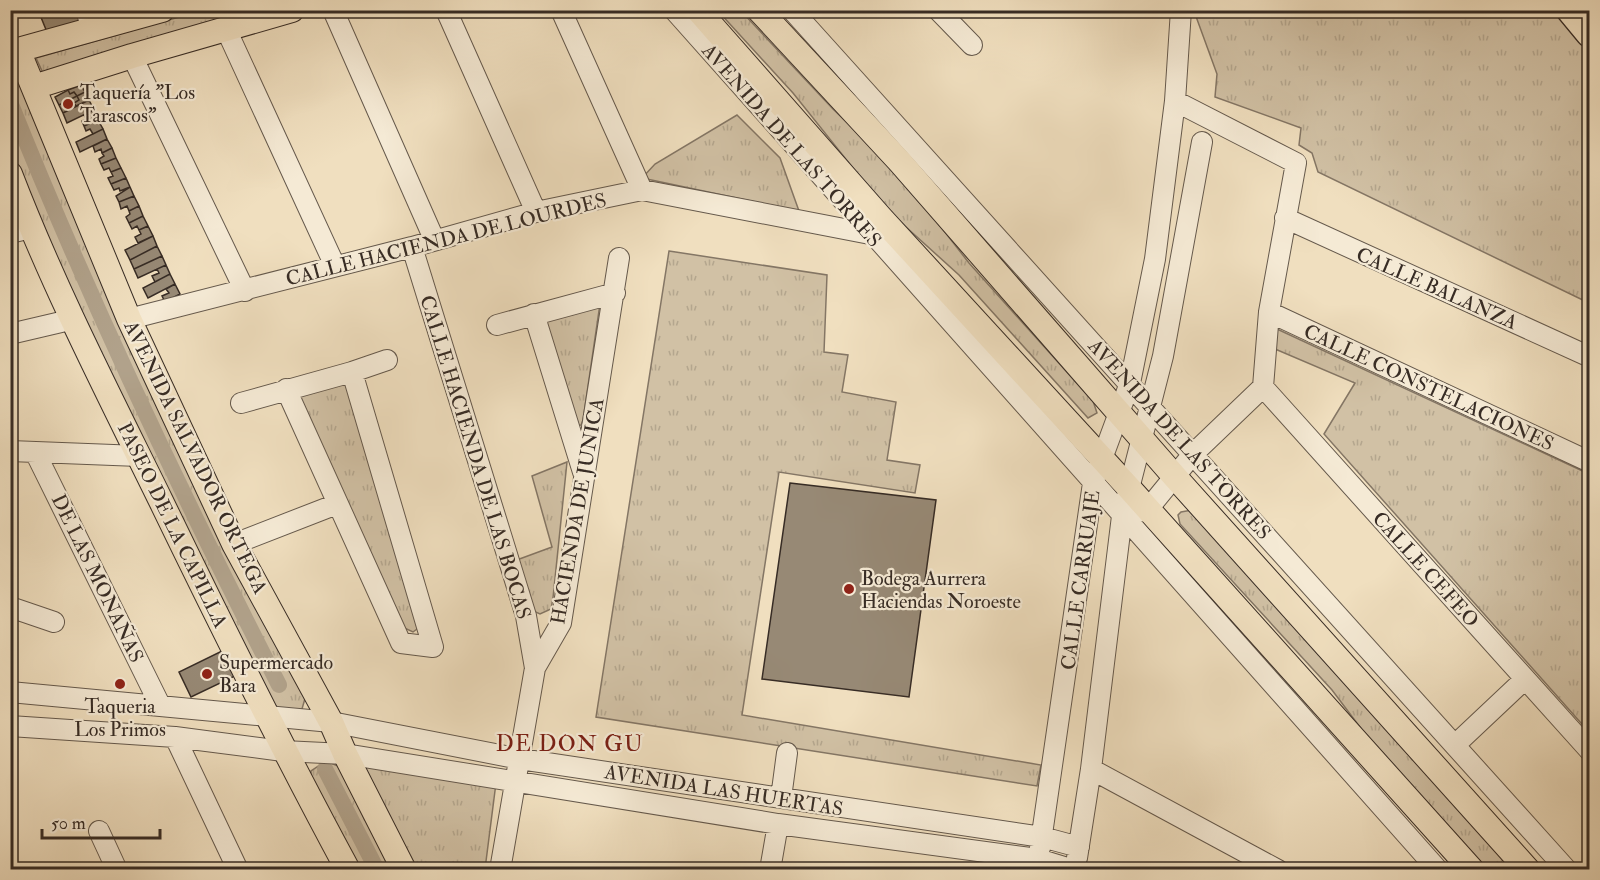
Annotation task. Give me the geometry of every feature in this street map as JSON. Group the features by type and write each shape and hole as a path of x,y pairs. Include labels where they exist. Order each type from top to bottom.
{"highway":[{"path":"1571,10 1590,33"}],"main road":[{"path":"13,48 89,20 162,10"},
{"name":"AVENIDA DE LAS TORRES","path":"698,10 881,218 1104,460 1472,870"},
{"name":"AVENIDA DE LAS TORRES","path":"759,10 900,162 1174,477 1528,870"},
{"path":"34,87 132,56 291,11"},
{"name":"AVENIDA SALVADOR ORTEGA","path":"13,48 34,87 129,319 234,544 332,722 345,754 404,870"},
{"name":"PASEO DE LA CAPILLA","path":"10,174 21,231 74,319 283,751 348,870"}],"street":[{"path":"333,10 434,239"},
{"path":"446,10 536,212"},
{"path":"561,10 642,190"},
{"name":"AVENIDA DE LAS TORRES","path":"674,10 870,234 1438,870"},
{"name":"AVENIDA DE LAS TORRES","path":"792,10 1567,870"},
{"path":"938,10 972,45"},
{"name":"CALLE CARRUAJE","path":"1037,864 1093,483 1104,460 1131,384 1155,259 1175,101 1181,10"},
{"path":"226,29 335,266"},
{"path":"132,56 245,291"},
{"path":"1122,516 1148,509 1193,454 1263,387 1269,312 1296,163 1175,101"},
{"name":"CALLE CARRUAJE","path":"1075,870 1091,769 1122,516 1151,408 1202,142"},
{"name":"CALLE HACIENDA DE LOURDES","path":"129,319 245,291 536,212 642,190 870,234"},
{"name":"CALLE BALANZA","path":"1285,218 1590,357"},
{"name":"CALLE HACIENDA DE LAS BOCAS","path":"412,247 526,616 535,668"},
{"name":"HACIENDA DE JUNICA","path":"500,870 535,668 561,623 619,258"},
{"path":"497,325 615,293"},
{"name":"CALLE CONSTELACIONES","path":"1269,312 1590,462"},
{"path":"534,314 585,477"},
{"path":"10,334 74,319"},
{"path":"241,403 387,360"},
{"path":"286,389 401,644 433,647 352,372"},
{"name":"CALLE CEFEO","path":"1263,387 1590,751"},
{"path":"10,451 139,456"},
{"name":"DE LAS MONAÑAS","path":"35,452 160,705"},
{"path":"234,544 337,504"},
{"path":"10,607 54,622"},
{"path":"526,616 543,622 561,623"},
{"path":"1455,745 1524,680"},
{"name":"AVENIDA LAS HUERTAS","path":"10,692 332,722 520,759 1042,837 1079,847"},
{"name":"AVENIDA LAS HUERTAS","path":"10,726 175,737 283,751 345,754 1075,870"},
{"path":"175,737 238,870"},
{"path":"781,798 787,753"},
{"path":"1091,769 1278,870"},
{"path":"770,870 778,824"},
{"path":"99,831 117,870"}],"green space":[{"path":"200,11 253,11 43,73 36,58"},
{"path":"718,11 741,11 833,109 899,173 969,263 1093,401 1097,413 1088,418 959,275 885,208 793,93"},
{"path":"1194,11 1555,11 1589,52 1589,303 1318,172 1312,153 1299,145 1301,128 1215,97 1217,74"},
{"path":"10,80 27,83 306,695 302,709 289,714 274,705 85,329 11,156"},
{"path":"737,115 780,158 799,211 642,178 655,164"},
{"path":"669,251 827,275 824,352 848,355 842,392 896,402 887,460 920,465 915,493 779,472 742,715 1041,765 1037,786 596,717"},
{"path":"601,297 583,420 581,425 573,426 540,317"},
{"path":"1277,329 1589,474 1589,732 1324,434 1355,383 1275,349"},
{"path":"345,379 416,621 417,629 413,632 400,626 295,393"},
{"path":"567,462 553,598 551,609 540,614 529,609 514,561 552,547 532,476"},
{"path":"1192,510 1525,869 1483,869 1375,747 1332,690 1180,524 1178,515 1181,512"},
{"path":"326,761 338,766 391,869 355,869 310,786 311,771"},
{"path":"356,762 496,783 485,869 410,869"}],"building":[{"path":"38,10 76,10 80,21 47,32"},
{"path":"81,85 85,92 77,96 74,92 70,94 68,90"},
{"path":"68,90 70,94 74,92 77,96 59,105 55,97"},
{"path":"85,92 89,100 76,106 74,103 79,100 77,96"},
{"name":"Taquería \"Los Tarascos\"","path":"77,96 79,100 74,103 76,106 63,113 59,105"},
{"path":"89,100 94,110 67,123 63,113"},
{"path":"94,110 98,120 84,126 82,121 86,119 84,115"},
{"path":"98,120 103,129 93,134 90,129 86,131 84,126"},
{"path":"103,129 107,139 80,152 76,142"},
{"path":"107,139 112,148 102,153 101,149 95,152 93,146"},
{"path":"112,148 116,158 101,164 99,159 104,156 102,153"},
{"path":"116,158 121,168 111,172 109,168 104,170 101,164"},
{"path":"121,168 126,178 111,184 108,178 113,176 111,172"},
{"path":"126,178 130,187 120,191 119,188 114,190 111,184"},
{"path":"130,187 134,196 119,202 116,196"},
{"path":"134,196 139,206 129,211 127,206 121,209 119,202"},
{"path":"139,206 143,216 129,223 126,217 130,214 129,211"},
{"path":"143,216 148,226 139,230 137,226 132,229 129,223"},
{"path":"148,226 153,236 138,243 135,237 141,234 139,230"},
{"path":"153,236 157,246 130,260 125,250"},
{"path":"157,246 162,256 134,269 130,260"},
{"path":"162,256 166,265 138,278 134,269"},
{"path":"166,265 170,274 155,282 152,276 159,273 157,269"},
{"path":"170,274 175,284 148,298 143,288"},
{"path":"175,284 180,294 165,302 162,296 169,293 166,289"},
{"name":"Bodega Aurrera Haciendas Noroeste","path":"790,483 936,500 909,697 762,679"},
{"name":"Supermercado Bara","path":"224,650 235,676 191,697 179,672"}],"waterway":[{"path":"10,102 104,324 207,541 279,685"},
{"path":"325,769 377,870"}],"place":[{"name":"Taquería \"Los Tarascos\"","path":"68,104"},
{"name":"Bodega Aurrera Haciendas Noroeste","path":"849,589"},
{"name":"Supermercado Bara","path":"207,674"},
{"name":"Taqueria Los Primos","path":"120,684"}],"district":[{"name":"DE DON GU","path":"570,743"}]}
